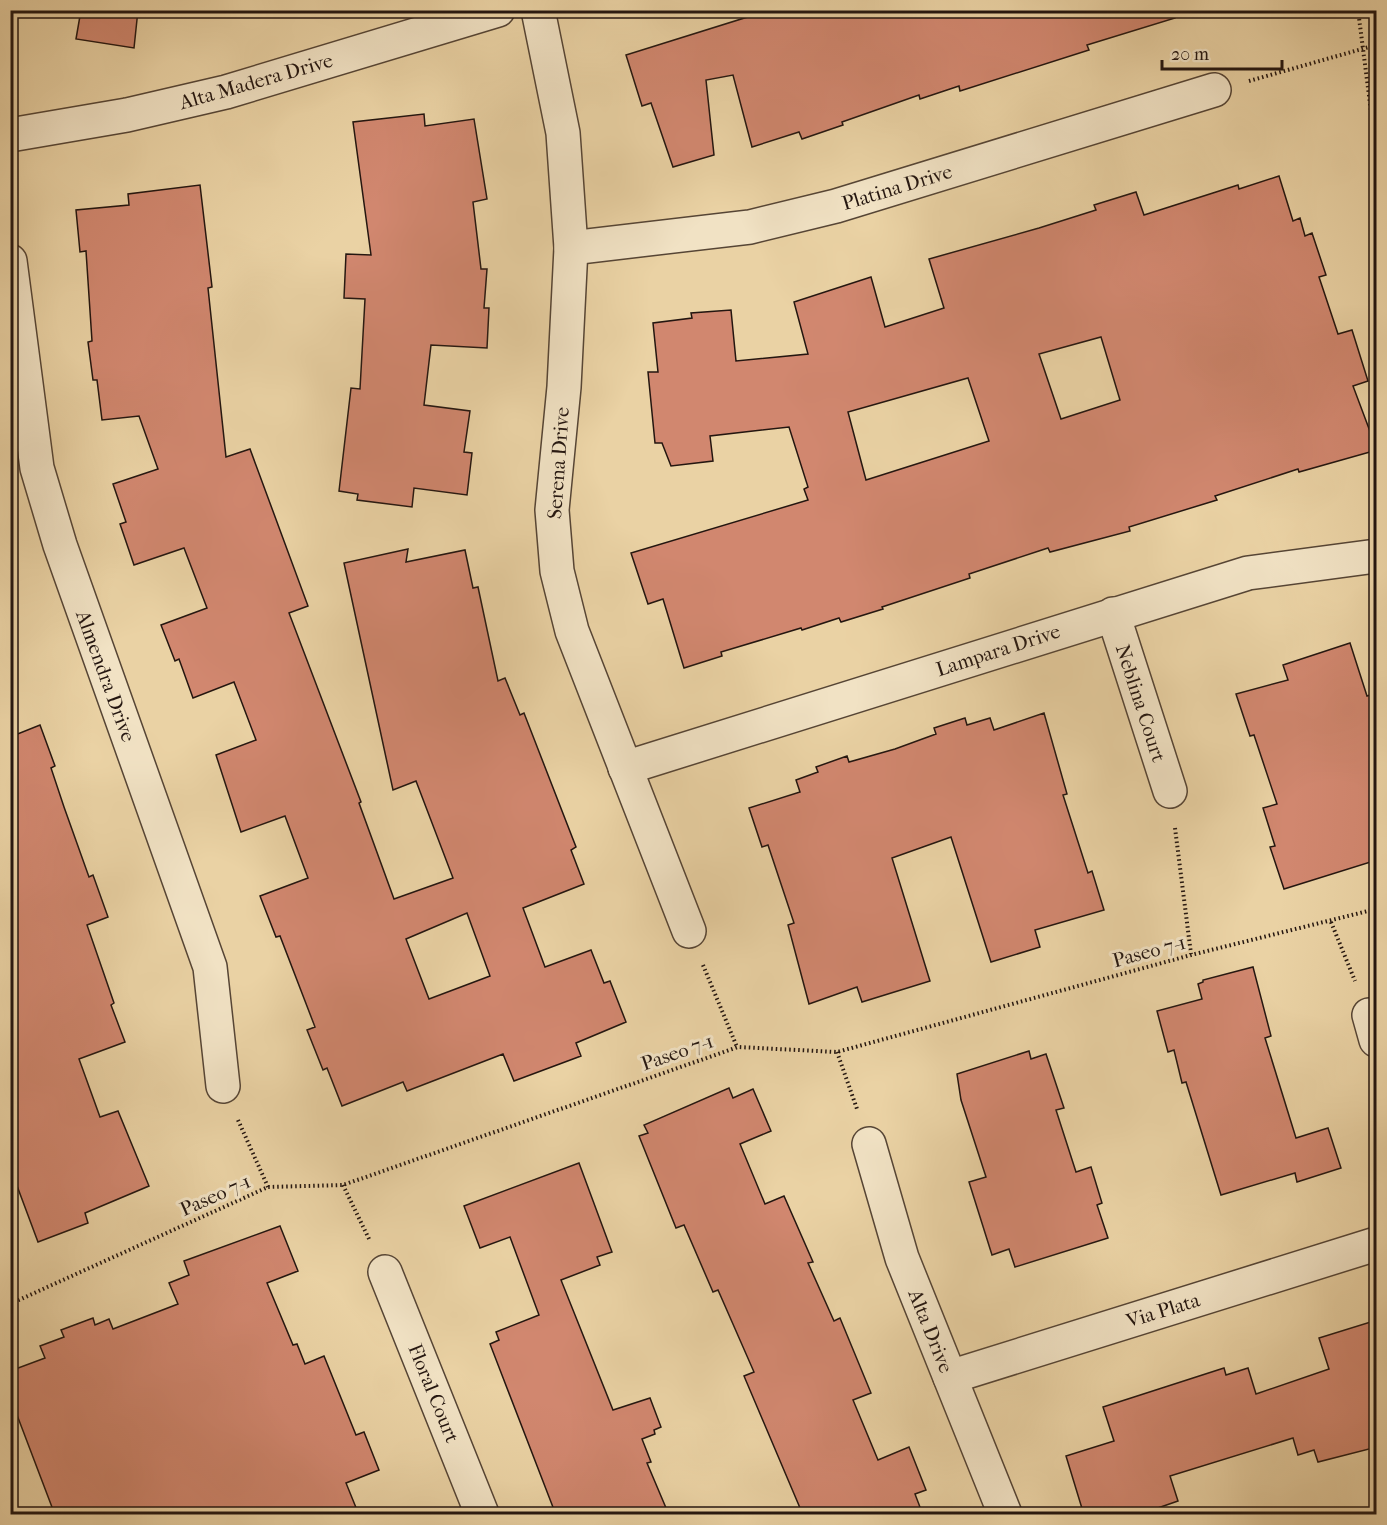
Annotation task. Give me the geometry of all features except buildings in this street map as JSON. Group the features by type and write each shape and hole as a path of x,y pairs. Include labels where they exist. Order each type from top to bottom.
{"street":[{"name":"Alta Madera Drive","path":"10,135 127,115 226,92 498,10"},
{"name":"Serena Drive","path":"538,10 563,133 571,248 564,387 552,510 557,571 572,631 689,931"},
{"name":"Platina Drive","path":"571,248 750,227 826,209 1214,90"},
{"name":"Almendra Drive","path":"10,261 37,468 60,545 210,967 223,1086"},
{"name":"Lampara Drive","path":"625,768 1248,573 1377,556"},
{"name":"Neblina Court","path":"1113,614 1170,791"},
{"name":"Alta Drive","path":"869,1144 902,1258 1005,1515"},
{"name":"Via Plata","path":"950,1377 1377,1244"},
{"name":"Floral Court","path":"385,1272 482,1515"}],"path":[{"path":"1358,10 1377,150"},
{"path":"1214,90 1377,45"},
{"path":"1170,791 1191,954"},
{"name":"Paseo 7-1","path":"10,1304 268,1187 343,1185 738,1047 837,1053 1191,954 1331,922 1377,909"},
{"path":"1331,922 1373,1028"},
{"path":"689,931 738,1047"},
{"path":"837,1053 869,1144"},
{"path":"223,1086 268,1187"},
{"path":"343,1185 385,1272"}]}
